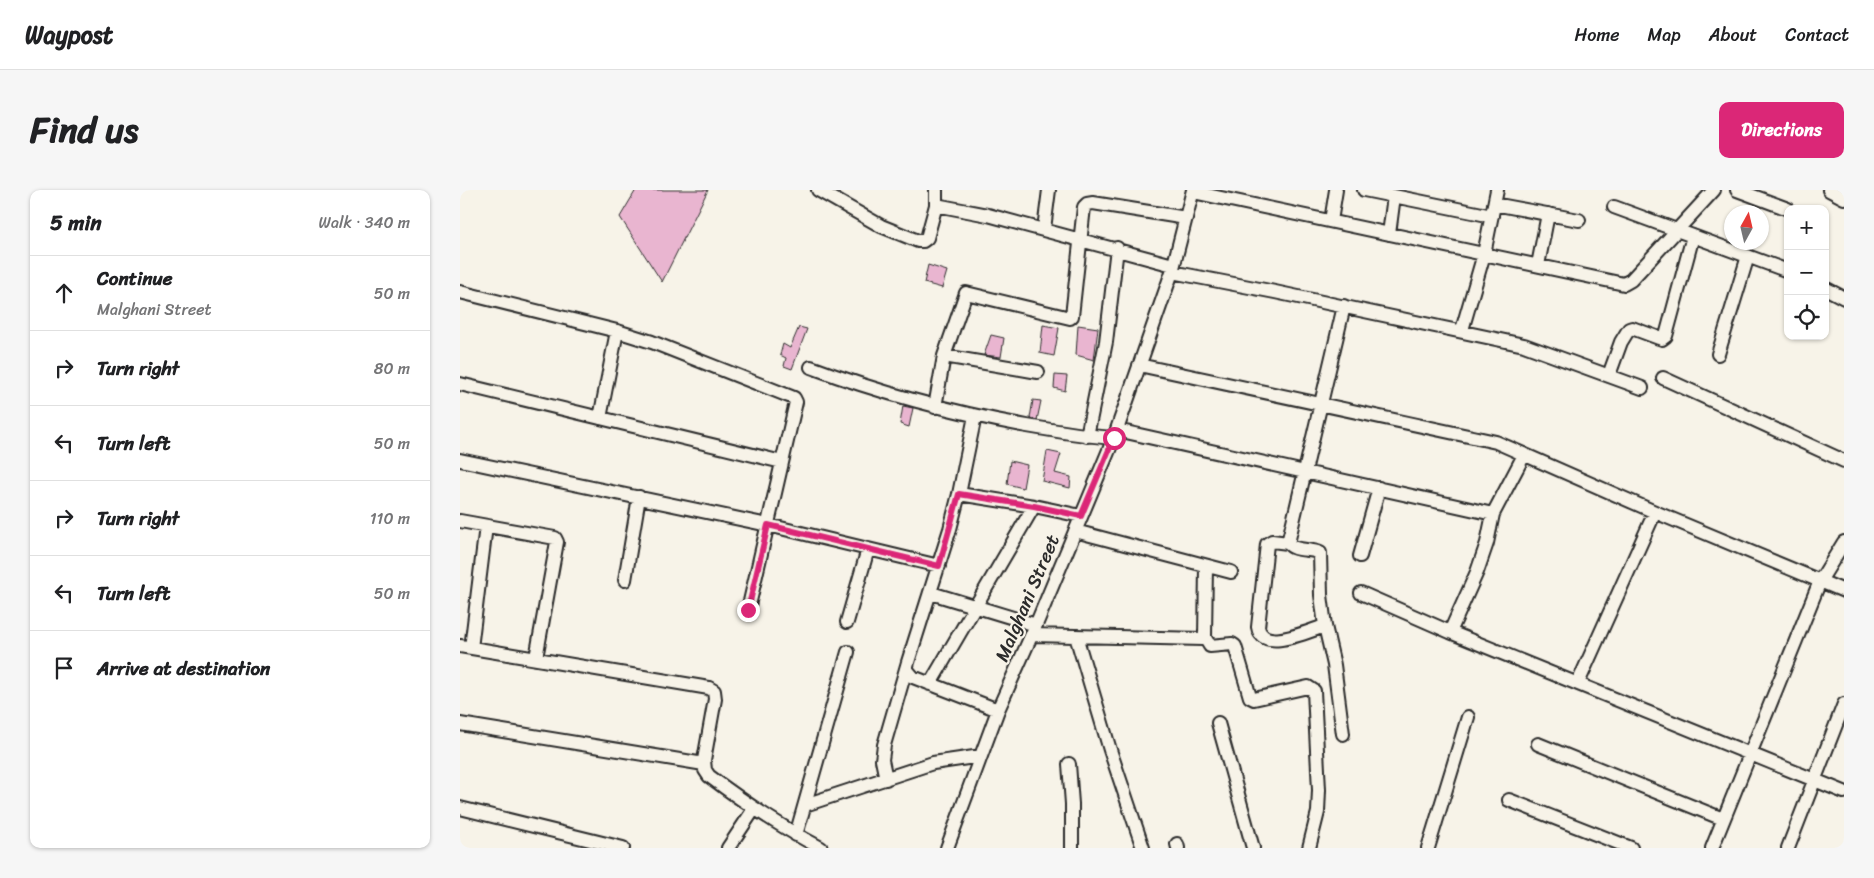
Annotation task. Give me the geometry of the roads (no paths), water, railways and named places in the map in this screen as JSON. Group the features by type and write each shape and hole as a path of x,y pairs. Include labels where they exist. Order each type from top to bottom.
{"street":[{"path":"818,190 881,226 918,241 923,241 927,238 936,205 936,190"},
{"path":"1044,229 1049,190"},
{"path":"1331,221 1336,190"},
{"path":"1364,190 1493,210 1548,214 1579,220"},
{"path":"1462,330 1484,254 1497,190"},
{"path":"1193,191 1624,284 1631,280 1714,190"},
{"path":"1738,190 1784,207"},
{"path":"1829,190 1844,198"},
{"name":"Malghani Street","path":"947,848 998,710 1076,531 1115,434 1172,268 1193,191"},
{"path":"1389,234 1394,196"},
{"path":"935,407 944,356 966,294 1066,318 1072,316 1084,207 1087,204 1093,203 1186,218"},
{"path":"936,205 970,210 1117,248 1172,268 1462,330 1535,348 1642,388"},
{"path":"1614,207 1784,270"},
{"path":"1538,265 1548,214"},
{"path":"1609,376 1621,342 1629,329 1632,328 1662,339 1666,336 1693,236"},
{"path":"1087,436 1106,342 1117,248"},
{"path":"1718,354 1748,256"},
{"path":"1829,290 1844,298"},
{"path":"460,292 617,331 652,342 794,398 796,402 748,610"},
{"path":"1288,543 1344,306"},
{"path":"600,418 617,331"},
{"path":"944,356 1038,372"},
{"path":"1139,365 1496,442 1655,512 1844,591"},
{"path":"811,367 866,387 935,407 975,416 1087,436 1115,434 1304,472 1493,514"},
{"path":"1663,378 1844,461"},
{"path":"460,384 782,462"},
{"path":"886,779 882,760 884,745 959,494 975,416"},
{"path":"1450,632 1477,572 1493,514 1524,455"},
{"path":"460,460 768,525 939,566"},
{"path":"1360,556 1379,488"},
{"path":"959,494 1034,506 1081,516"},
{"path":"625,580 639,497"},
{"path":"930,684 1034,506"},
{"path":"1578,683 1655,512"},
{"path":"460,521 555,538 557,542 536,658"},
{"path":"486,526 465,647 709,688 714,691 715,699 704,764 709,776 754,809 821,848"},
{"path":"1076,531 1231,572"},
{"path":"1325,626 1274,641 1262,637 1258,633 1267,544 1272,541 1288,543 1292,547 1316,551 1320,554 1321,595 1325,626 1334,665 1343,734"},
{"path":"1712,848 1820,581 1844,542"},
{"path":"847,622 868,549"},
{"path":"1206,566 1205,638 1210,646 1232,644 1235,646 1250,697 1308,687 1314,690 1319,790 1318,812 1310,848"},
{"path":"930,593 975,606 1034,630 1076,636 1205,638"},
{"path":"1361,593 1450,632 1844,792"},
{"path":"1076,636 1110,750 1144,848"},
{"path":"796,835 848,652"},
{"path":"907,670 913,677 998,710"},
{"path":"1788,848 1814,780 1841,719 1844,704"},
{"path":"1428,848 1468,717"},
{"path":"1218,723 1253,848"},
{"path":"460,724 704,764"},
{"path":"1538,744 1723,819"},
{"path":"804,805 933,763 981,756"},
{"path":"1069,764 1072,804 1072,848"},
{"path":"1509,800 1631,848"},
{"path":"460,808 624,848"},
{"path":"728,848 754,809"}]}
